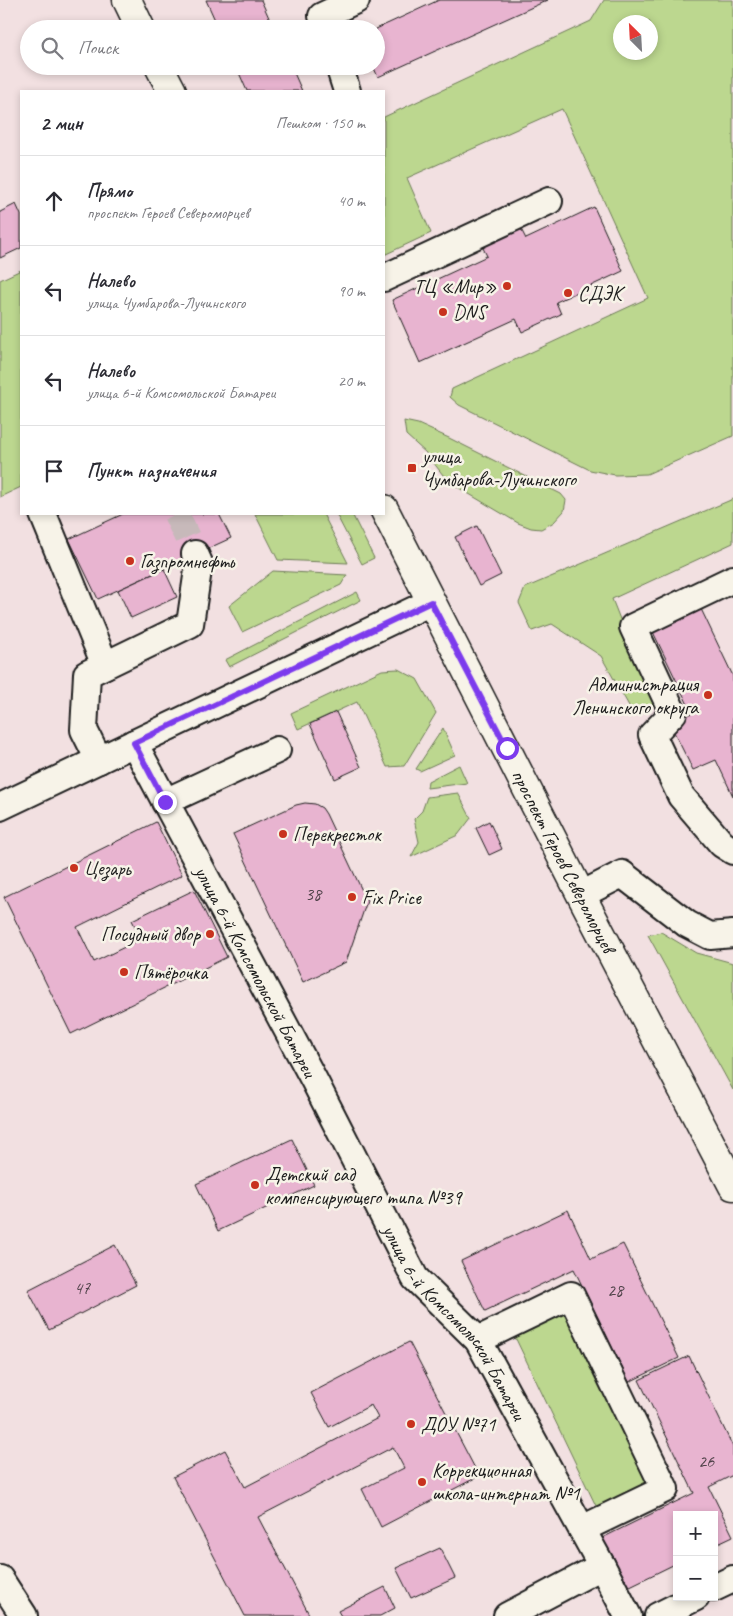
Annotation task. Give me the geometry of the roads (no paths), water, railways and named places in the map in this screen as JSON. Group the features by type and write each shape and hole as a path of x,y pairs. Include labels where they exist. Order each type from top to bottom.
{"main road":[{"path":"127,0 137,20"},
{"path":"164,75 172,90"},
{"name":"проспект Героев Североморцев","path":"385,510 581,895 733,1186"}],"street":[{"path":"321,15 356,0"},
{"path":"342,75 348,90"},
{"path":"385,278 549,201"},
{"path":"43,515 105,665"},
{"path":"99,760 84,730 86,674 190,624 199,563 195,554"},
{"path":"733,579 633,627 673,714 652,735 681,796 722,844 733,851"},
{"path":"0,807 431,602"},
{"name":"улица 6-й Комсомольской Батареи","path":"134,743 314,1080 415,1278 478,1340 628,1616"},
{"path":"165,802 277,750"},
{"path":"581,895 622,874 687,924 710,936 733,934"},
{"path":"478,1340 571,1295 665,1490 582,1529"},
{"path":"507,1616 602,1566"},
{"path":"718,1586 733,1579"},
{"path":"0,1580 24,1616"},
{"path":"658,1616 688,1601"}],"tunnel":[{"path":"176,515 195,554"}],"place":[{"name":"ТЦ «Мир»","path":"507,286"},
{"name":"СДЭК","path":"568,293"},
{"name":"DNS","path":"443,312"},
{"name":"улица Чумбарова-Лучинского","path":"412,468"},
{"name":"Газпромнефть","path":"130,561"},
{"name":"Администрация Ленинского округа","path":"708,695"},
{"name":"Перекресток","path":"283,834"},
{"name":"Цезарь","path":"74,868"},
{"name":"Fix Price","path":"352,897"},
{"name":"Посудный двор","path":"210,934"},
{"name":"Пятёрочка","path":"124,972"},
{"name":"Детский сад компенсирующего типа №39","path":"255,1185"},
{"name":"ДОУ №71","path":"411,1424"},
{"name":"Коррекционная школа-интернат №1","path":"422,1482"}]}
